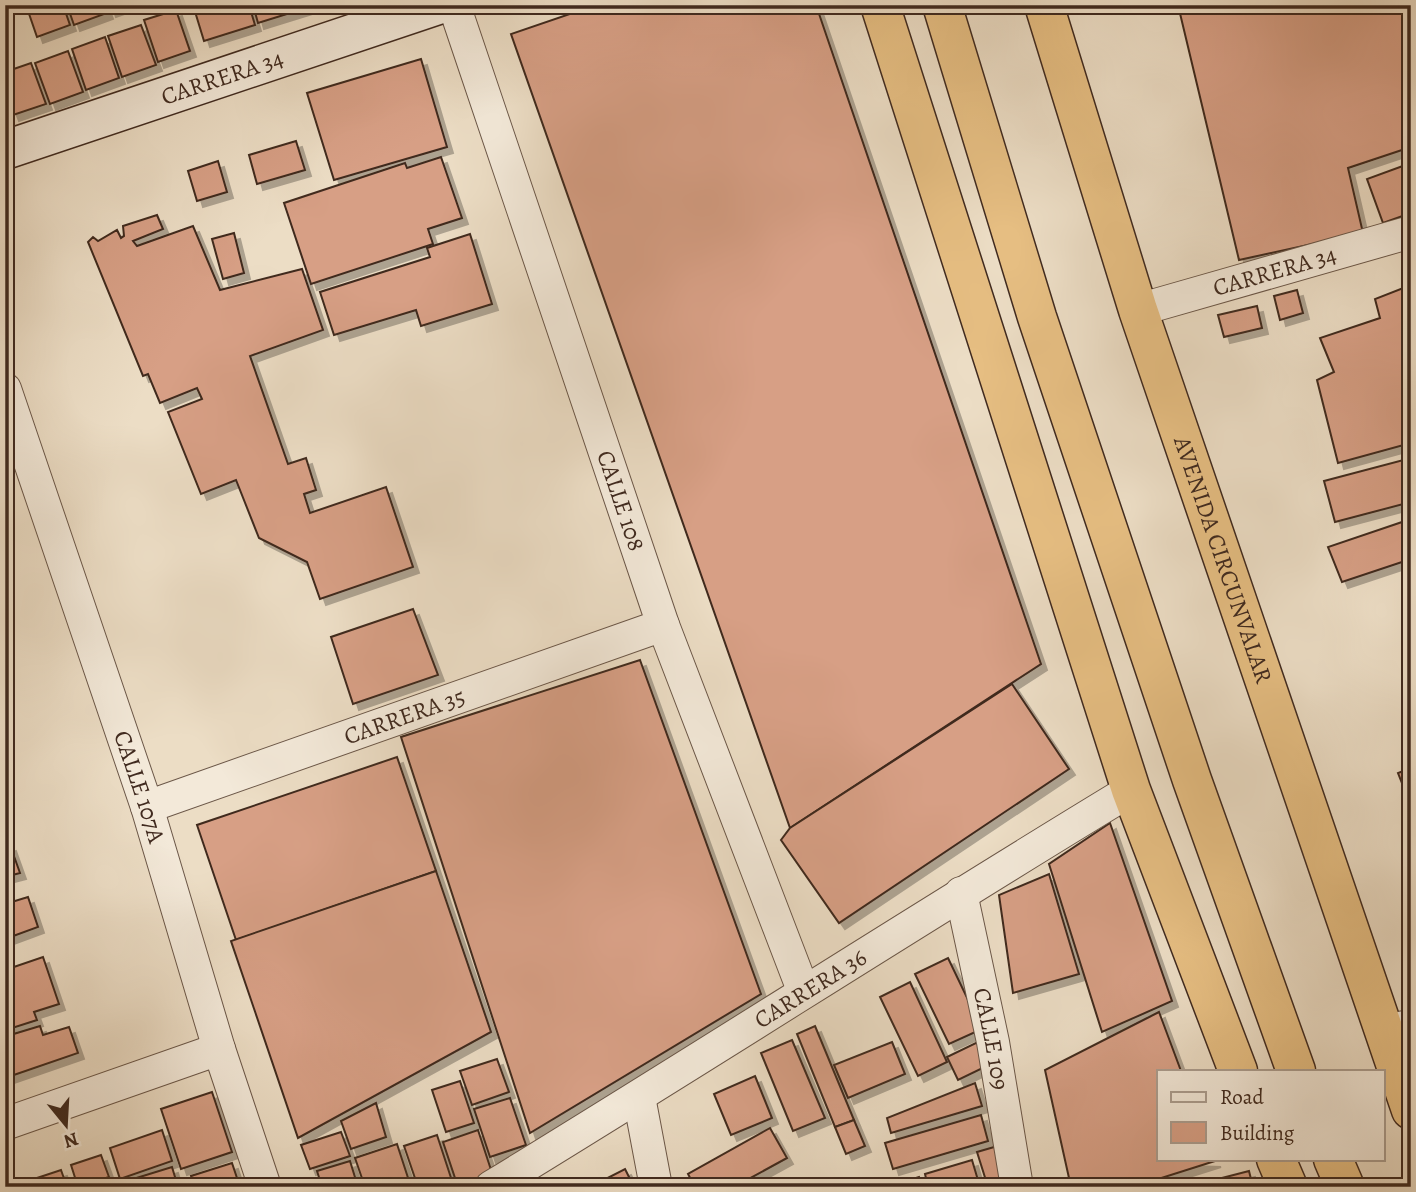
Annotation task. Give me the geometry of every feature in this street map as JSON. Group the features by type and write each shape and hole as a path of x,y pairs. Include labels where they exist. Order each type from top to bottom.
{"highway":[{"path":"880,5 1131,790 1238,1070"},
{"path":"942,5 1037,317 1192,780 1296,1070"},
{"name":"AVENIDA CIRCUNVALAR","path":"1044,5 1138,310 1264,684 1398,1028 1409,1100"},
{"path":"1276,1160 1288,1187"},
{"path":"1333,1160 1345,1187"}],"street":[{"name":"CARRERA 34","path":"5,149 438,5"},
{"name":"CALLE 108","path":"454,5 663,625 803,990"},
{"name":"CARRERA 34","path":"1138,310 1411,232"},
{"name":"CALLE 107A","path":"5,389 147,807 219,1049 265,1187"},
{"name":"CARRERA 35","path":"147,807 663,625"},
{"name":"CARRERA 36","path":"491,1187 639,1097 803,990 1131,790"},
{"name":"CALLE 109","path":"961,893 993,1042 1017,1187"},
{"path":"5,1124 219,1049"},
{"path":"639,1097 656,1187"}],"building":[{"path":"26,5 63,5 70,25 37,37"},
{"path":"67,5 104,5 107,13 74,25"},
{"path":"108,5 127,5 110,11"},
{"path":"193,5 249,5 255,25 204,41"},
{"path":"253,5 316,5 258,23"},
{"path":"596,5 816,5 1041,664 790,828 511,34"},
{"path":"1178,5 1411,5 1411,147 1348,168 1363,233 1239,260"},
{"path":"176,10 190,51 158,62 144,20"},
{"path":"141,25 156,65 122,77 108,36"},
{"path":"105,37 119,78 86,90 72,49"},
{"path":"68,51 83,92 50,104 35,63"},
{"path":"421,59 447,147 334,180 307,93"},
{"path":"31,63 46,104 13,115 5,94 5,72"},
{"path":"296,141 305,170 257,184 249,155"},
{"path":"441,157 462,218 428,229 433,244 311,284 284,203 405,163 407,168"},
{"path":"218,161 227,192 197,201 188,171"},
{"path":"1411,163 1411,213 1383,223 1367,179"},
{"path":"157,215 163,229 133,241 137,246 193,226 220,290 302,269 323,330 250,356 288,464 306,458 316,490 304,494 310,513 386,487 413,567 320,599 307,562 259,538 236,480 201,494 168,412 202,399 197,388 160,403 148,374 143,376 88,242 93,237 98,241 117,230 121,238 124,236 123,226"},
{"path":"234,233 244,273 223,279 212,239"},
{"path":"470,234 492,304 421,326 416,310 334,335 320,292 430,257 427,248"},
{"path":"1411,285 1411,443 1338,463 1317,380 1334,372 1320,338 1380,318 1375,299"},
{"path":"1297,290 1303,313 1280,320 1274,296"},
{"path":"1257,306 1262,328 1224,337 1218,315"},
{"path":"1411,458 1411,502 1335,522 1324,481"},
{"path":"1411,519 1411,559 1342,582 1328,547"},
{"path":"413,609 438,675 353,704 331,637"},
{"path":"640,660 761,994 530,1133 401,737"},
{"path":"1012,684 1069,769 839,923 781,840 790,828"},
{"path":"397,757 436,871 236,940 197,825"},
{"path":"1411,768 1411,806 1398,773"},
{"path":"1110,823 1172,1001 1102,1032 1049,864"},
{"path":"10,845 20,873 5,877 5,847"},
{"path":"436,871 491,1032 298,1138 231,941"},
{"path":"1049,874 1079,974 1013,993 999,895"},
{"path":"28,897 38,927 5,939 5,904"},
{"path":"43,957 59,1004 34,1012 37,1020 6,1030 5,970"},
{"path":"948,958 982,1029 949,1044 915,974"},
{"path":"910,982 947,1062 918,1076 880,997"},
{"path":"1159,1012 1181,1070 1157,1070 1157,1160 1215,1161 1133,1187 1071,1187 1045,1070"},
{"path":"40,1026 43,1035 69,1027 78,1053 5,1078 5,1048 11,1046 7,1036"},
{"path":"815,1026 854,1120 835,1127 797,1034"},
{"path":"792,1040 825,1118 793,1131 761,1053"},
{"path":"982,1040 993,1063 958,1080 947,1057"},
{"path":"892,1042 905,1074 848,1098 834,1065"},
{"path":"497,1059 509,1092 472,1105 460,1071"},
{"path":"755,1076 772,1118 731,1135 714,1094"},
{"path":"460,1081 474,1123 446,1132 432,1090"},
{"path":"975,1083 982,1106 891,1133 887,1118"},
{"path":"212,1092 232,1152 181,1169 161,1109"},
{"path":"510,1098 526,1145 490,1157 474,1109"},
{"path":"376,1103 386,1137 351,1149 341,1121"},
{"path":"981,1115 988,1141 893,1169 885,1143"},
{"path":"854,1120 865,1146 846,1154 835,1127"},
{"path":"770,1128 787,1158 734,1187 695,1187 688,1174"},
{"path":"162,1130 172,1161 120,1179 110,1148"},
{"path":"478,1130 493,1176 458,1187 443,1142"},
{"path":"341,1132 350,1156 310,1169 301,1145"},
{"path":"437,1135 454,1187 418,1187 404,1146"},
{"path":"397,1144 411,1187 365,1187 355,1158"},
{"path":"1001,1145 1013,1187 988,1187 977,1152"},
{"path":"101,1155 109,1177 78,1187 71,1165"},
{"path":"972,1160 980,1187 928,1187 925,1174"},
{"path":"350,1161 358,1187 322,1187 317,1171"},
{"path":"232,1163 240,1187 195,1187 191,1176"},
{"path":"172,1167 178,1187 118,1187 117,1184"},
{"path":"625,1169 634,1187 590,1187"},
{"path":"61,1170 67,1187 20,1187 19,1184"},
{"path":"1249,1171 1253,1187 1187,1187"},
{"path":"919,1177 922,1187 887,1187"},
{"path":"112,1181 113,1187 94,1187"}]}
